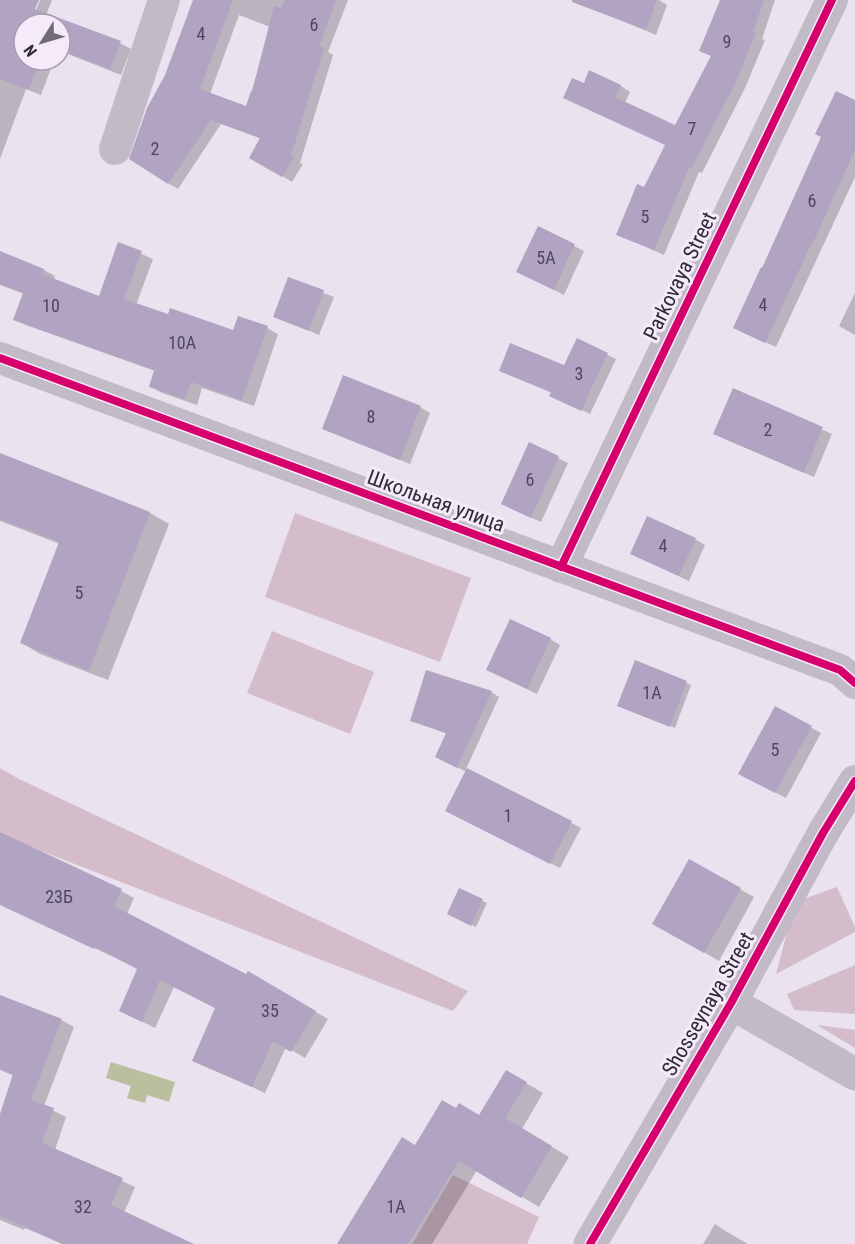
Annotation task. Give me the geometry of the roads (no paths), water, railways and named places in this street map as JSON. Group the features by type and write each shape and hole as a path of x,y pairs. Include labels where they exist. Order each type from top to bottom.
{"street":[{"path":"115,149 164,0"},
{"name":"Parkovaya Street","path":"561,567 832,0"},
{"name":"Школьная улица","path":"0,358 840,670 855,683"},
{"name":"Shosseynaya Street","path":"590,1244 731,1003 823,833 855,781"},
{"path":"731,1003 855,1074"}]}
